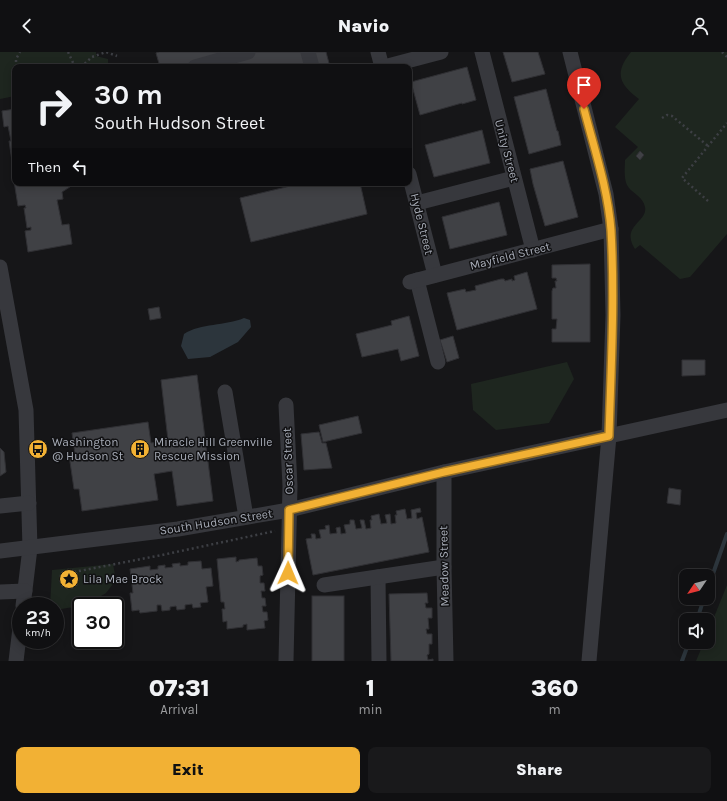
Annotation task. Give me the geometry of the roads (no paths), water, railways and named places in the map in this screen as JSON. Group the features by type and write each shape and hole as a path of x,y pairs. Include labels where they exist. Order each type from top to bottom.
{"street":[{"path":"205,64 248,52"},
{"path":"308,52 311,64"},
{"path":"378,52 382,64"},
{"path":"395,64 441,52"},
{"name":"Unity Street","path":"482,52 533,250"},
{"path":"570,52 606,194 611,229 613,315 609,436 590,661"},
{"path":"416,203 514,178"},
{"name":"Hyde Street","path":"412,186 435,275"},
{"name":"Mayfield Street","path":"438,362 413,281 611,229"},
{"path":"0,267 26,410 30,548 24,597"},
{"path":"225,392 246,517"},
{"name":"Oscar Street","path":"286,405 290,468 286,661"},
{"name":"South Hudson Street","path":"0,551 178,528 289,510 444,472 727,410"},
{"name":"Meadow Street","path":"444,472 446,661"},
{"path":"0,506 29,503"},
{"path":"324,585 444,567"},
{"path":"378,577 379,661"},
{"path":"0,592 25,591"},
{"path":"16,661 17,649"}],"waterway":[{"path":"715,569 727,534"},
{"path":"699,613 702,605"},
{"path":"682,661 686,649"}],"place":[{"name":"Washington @ Hudson St","path":"38,449"},
{"name":"Miracle Hill Greenville Rescue Mission","path":"140,449"},
{"name":"Lila Mae Brock","path":"69,579"}]}
